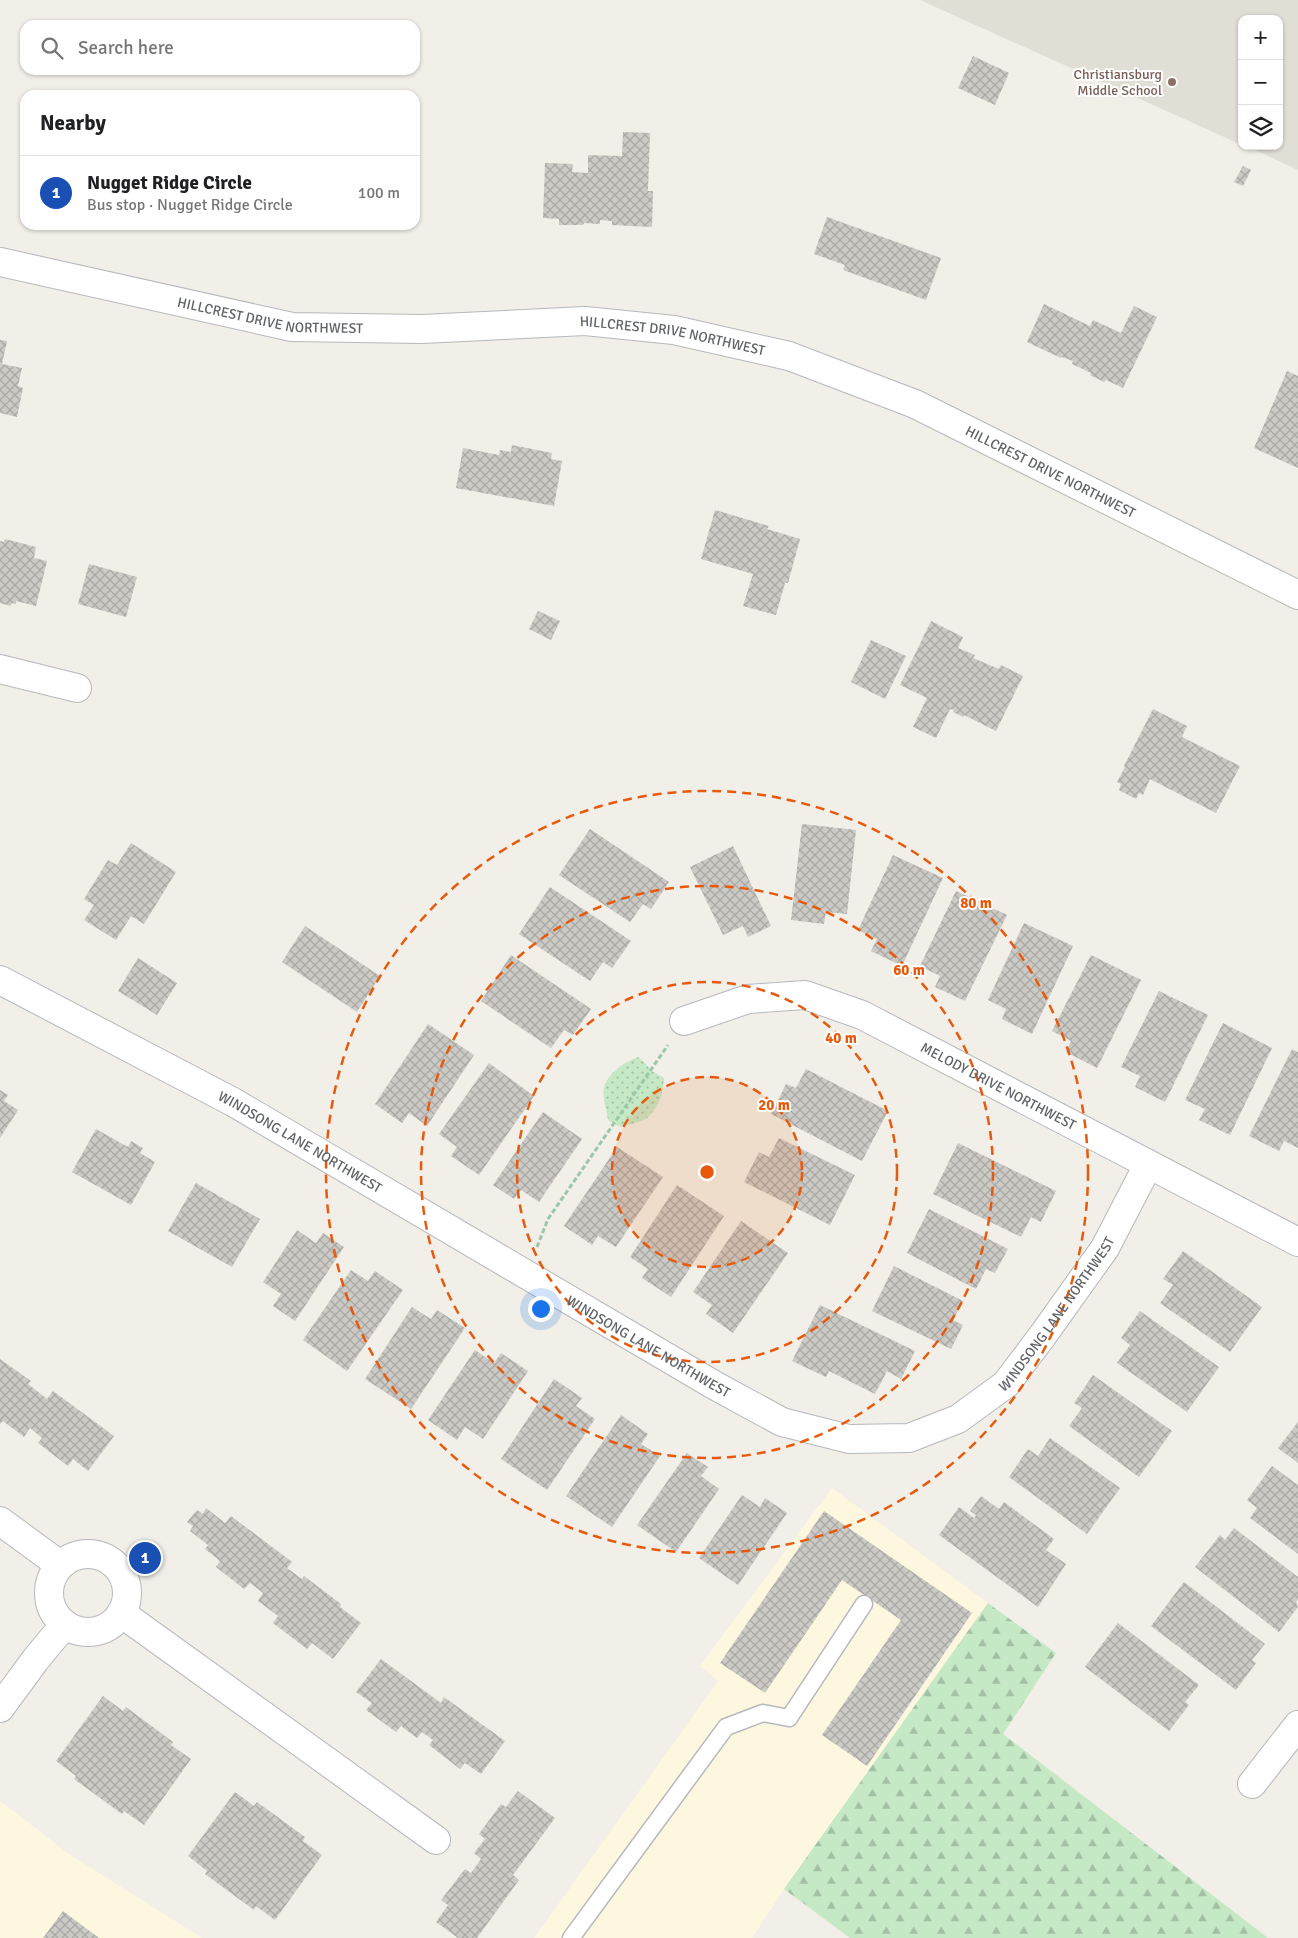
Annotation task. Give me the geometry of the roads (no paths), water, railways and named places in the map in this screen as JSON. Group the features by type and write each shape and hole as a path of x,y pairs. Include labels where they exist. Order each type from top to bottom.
{"street":[{"name":"HILLCREST DRIVE NORTHWEST","path":"0,262 292,327 422,329 585,321 674,330 789,356 915,404 1298,595"},
{"path":"0,669 77,688"},
{"name":"WINDSONG LANE NORTHWEST","path":"0,980 234,1102 714,1385 782,1422 849,1439 910,1438 958,1419 1006,1384 1105,1248 1148,1165"},
{"name":"MELODY DRIVE NORTHWEST","path":"684,1021 748,999 805,995 862,1015 1298,1242"},
{"path":"0,1521 60,1565"},
{"path":"82,1554 95,1554 106,1558 116,1566 124,1577 127,1589 126,1602 121,1613 113,1623 102,1630 89,1632 76,1630 65,1624 56,1614 50,1602 49,1589 52,1576 60,1565 70,1558 82,1554"},
{"path":"121,1613 436,1840"},
{"path":"0,1708 36,1659 65,1624"},
{"path":"1252,1784 1298,1725"}],"lane":[{"path":"571,1938 726,1727 763,1713 789,1718 864,1604"}],"place":[{"name":"Christiansburg Middle School","path":"1172,82"},
{"name":"Nugget Ridge Circle","path":"145,1558"}]}
